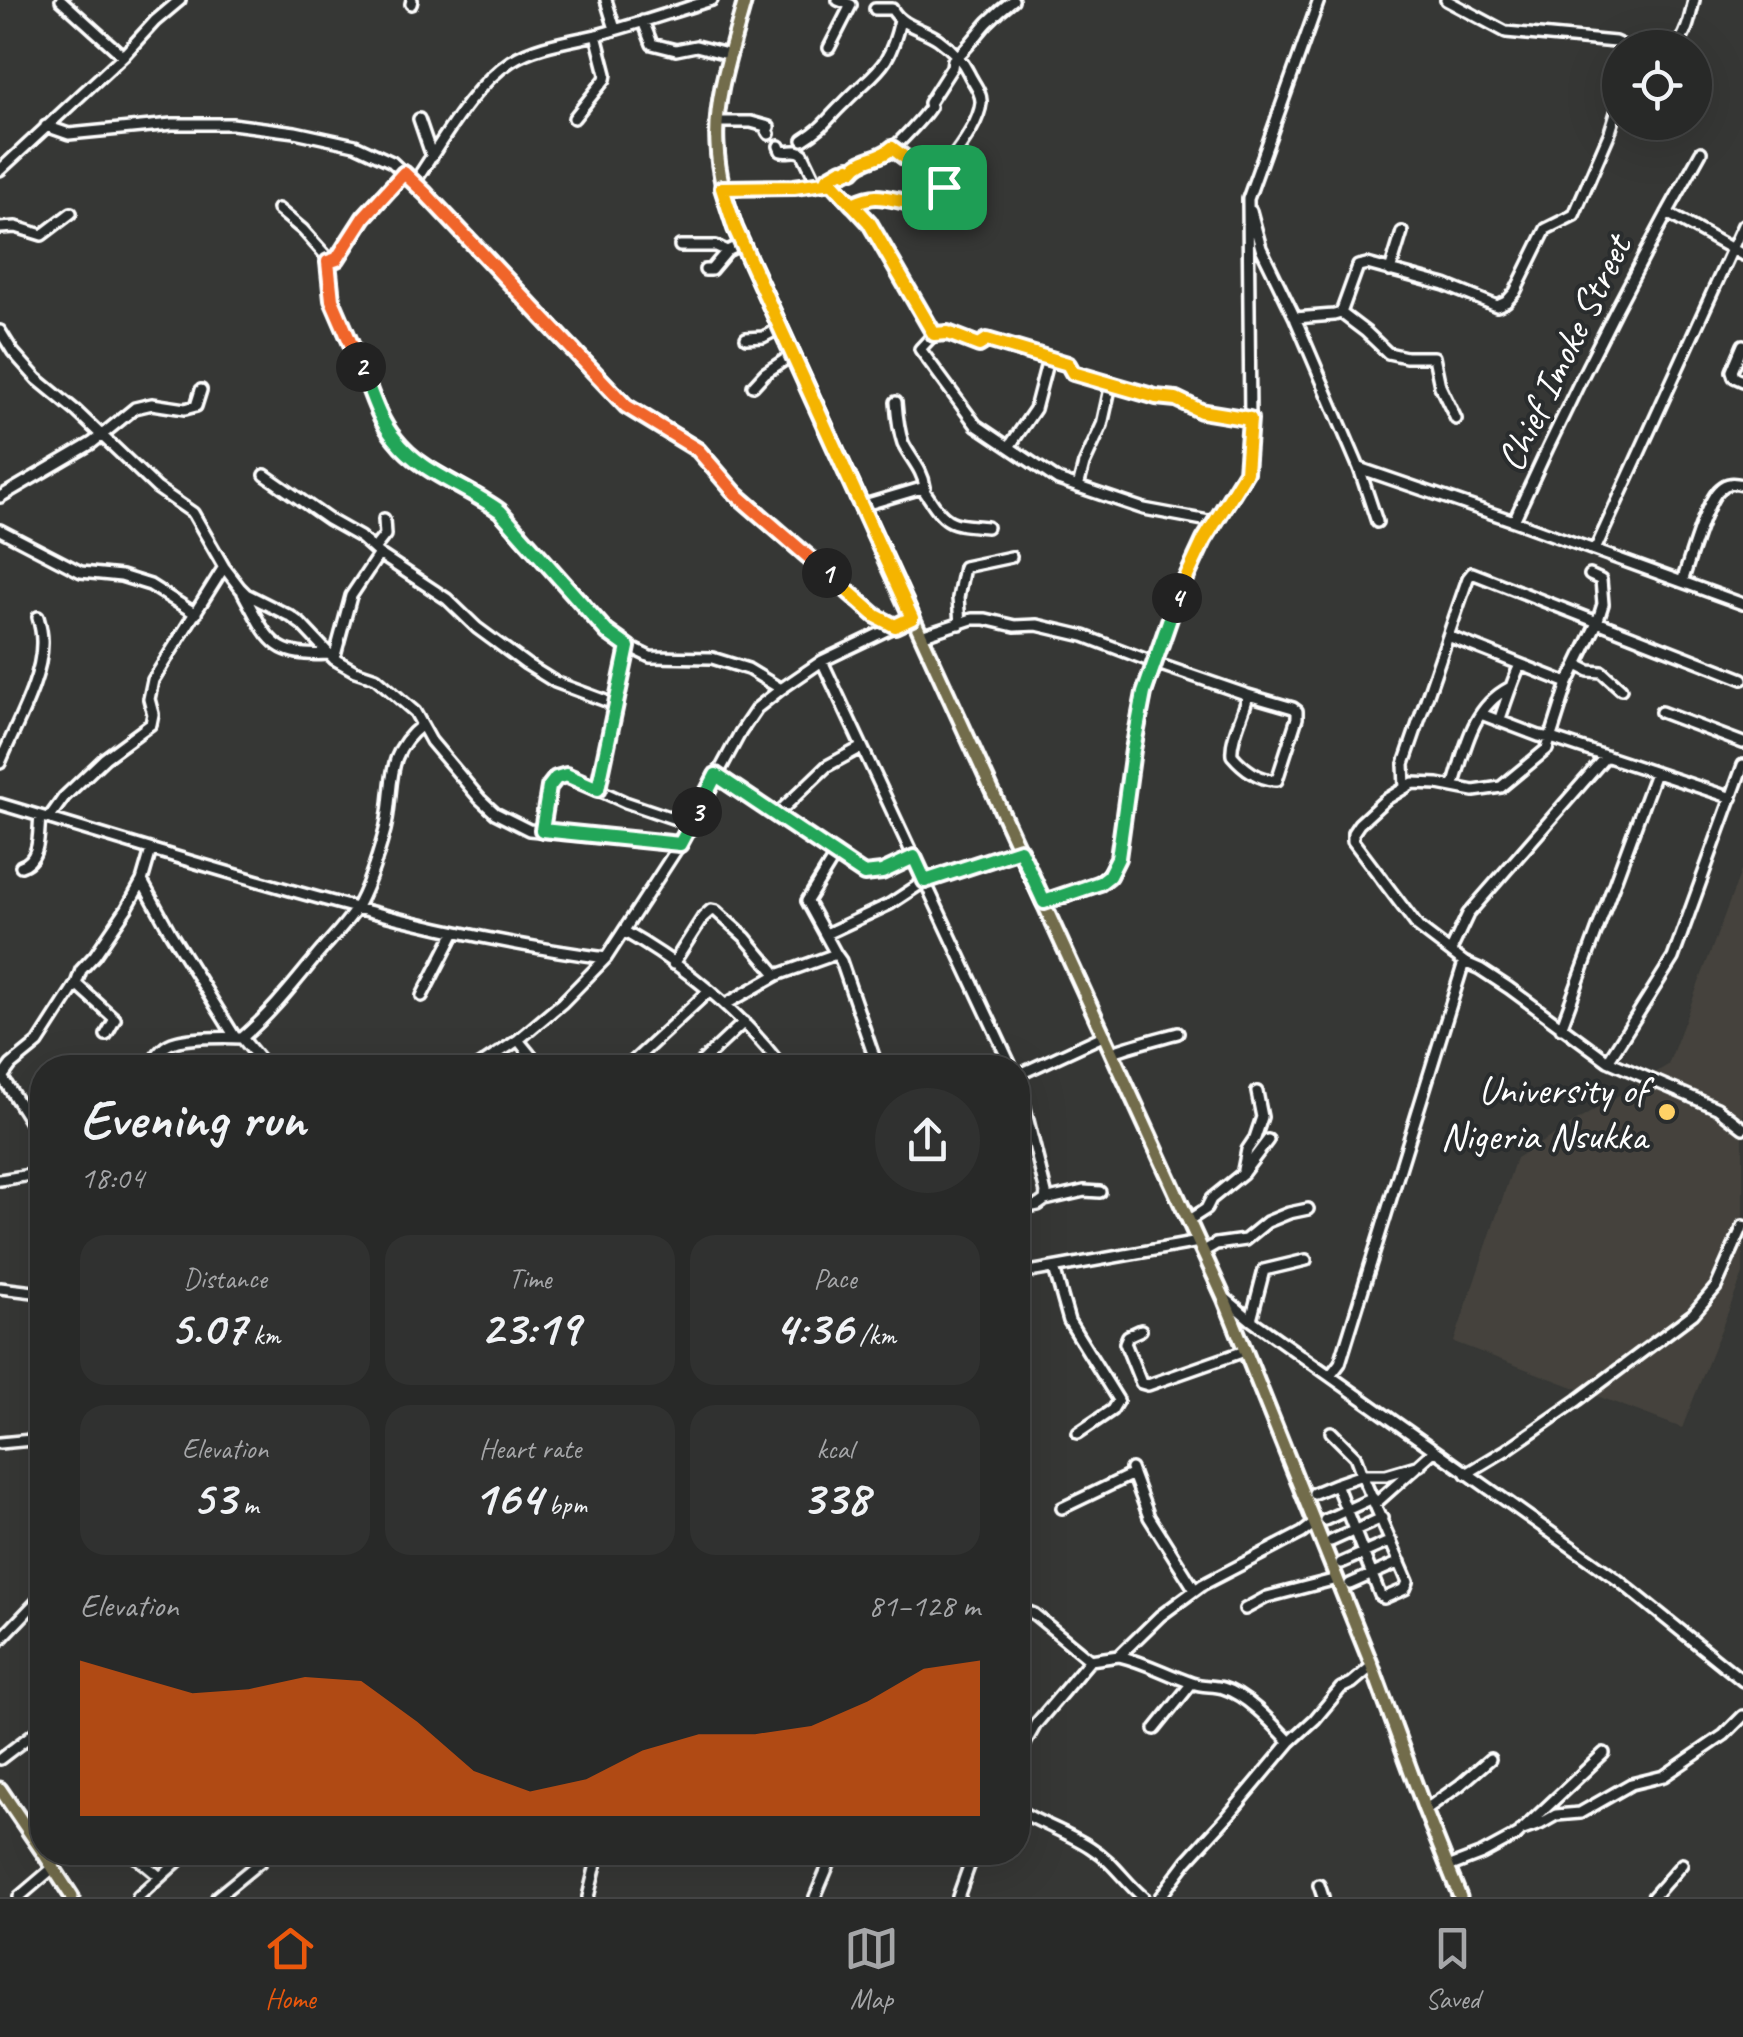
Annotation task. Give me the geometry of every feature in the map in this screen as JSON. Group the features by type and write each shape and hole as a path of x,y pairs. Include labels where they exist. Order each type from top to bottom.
{"main road":[{"path":"746,0 720,98 716,142 722,188 742,244 1202,1246 1344,1581 1372,1666 1460,1897"},
{"path":"0,1789 30,1831"},
{"path":"53,1865 72,1897"}],"street":[{"path":"61,0 123,56"},
{"path":"0,170 180,0"},
{"path":"606,0 615,30"},
{"path":"414,183 464,110 511,61 536,50 712,0"},
{"path":"829,48 851,5 838,0"},
{"path":"823,183 842,170 853,170 858,163 886,154 924,117 953,60 990,18 1013,0"},
{"path":"1044,902 1100,883 1109,876 1118,858 1144,693 1178,595 1214,522 1246,472 1254,242 1248,199 1319,0"},
{"path":"1446,0 1506,32 1602,41"},
{"path":"1686,30 1694,0"},
{"path":"852,204 874,197 920,205 940,194 951,180 958,178 946,166 964,144 981,105 975,84 958,57 935,37 900,20 892,9 875,10"},
{"path":"803,140 822,129 884,64 894,48 900,20"},
{"path":"643,21 652,44 676,50 696,46 731,55"},
{"path":"574,118 606,79 596,35"},
{"path":"419,119 432,157"},
{"path":"718,122 751,122 768,127 769,134"},
{"path":"46,126 70,134 172,124 232,124 355,145 392,162 626,406 698,450 736,494 876,616 895,626"},
{"path":"1294,318 1340,313 1358,266 1366,264 1445,285 1496,306 1506,302 1515,292 1546,229 1574,215 1607,140"},
{"path":"779,146 787,153 795,150 803,154 810,170 823,183"},
{"path":"892,148 944,187"},
{"name":"Chief Imoke Street","path":"1514,521 1701,152"},
{"path":"328,262 337,259 364,217 404,173"},
{"path":"722,188 832,182 869,222 934,334"},
{"path":"278,209 326,256 332,300 383,422 396,441 426,467 500,511 607,632 628,647 658,658 712,658 748,669 780,689"},
{"path":"1667,213 1743,255"},
{"path":"0,228 42,234 71,214"},
{"path":"1595,550 1743,224"},
{"path":"1390,272 1402,232"},
{"path":"1234,250 1254,242"},
{"path":"1254,242 1294,318 1359,468 1377,522"},
{"path":"705,270 712,270 727,251 742,244"},
{"path":"680,246 716,246 727,251"},
{"path":"1340,313 1388,353 1434,356 1440,386 1456,419"},
{"path":"746,338 763,337 780,328"},
{"path":"0,331 37,379 157,488 193,513 271,642 286,652 331,657"},
{"path":"1214,522 1144,508 1058,480 976,425 920,349 934,334 948,333 979,345 987,340 1068,364 1073,373 1176,399 1201,411 1250,419"},
{"path":"1743,345 1732,372 1743,381"},
{"path":"753,386 792,355"},
{"path":"1009,447 1034,410 1048,359"},
{"path":"1078,487 1102,425 1110,384"},
{"path":"0,498 69,458 135,408 152,404 190,409 196,406 201,390"},
{"path":"896,402 898,428 924,480 922,489 950,523 987,527"},
{"path":"1359,468 1743,604"},
{"path":"265,475 446,599 526,664 555,682 614,704"},
{"path":"1682,582 1711,499 1723,486 1743,485"},
{"path":"861,506 922,489"},
{"path":"331,657 351,596 384,535 384,519"},
{"path":"0,530 81,572 121,576 150,585 196,614"},
{"path":"960,624 958,598 964,567 1011,557"},
{"path":"22,866 34,857 44,817 105,758 150,724 154,680 224,567"},
{"path":"1405,788 1404,764 1468,578 1475,572 1743,680"},
{"path":"1590,575 1601,580 1603,604 1598,623 1568,683 1547,749 1505,785 1474,791 1413,783 1385,800 1359,824 1353,840 1418,926 1464,962 1509,988 1608,1062 1716,1108 1743,1128"},
{"path":"240,588 301,624 331,657 376,678 415,712 431,741 495,813 521,827 680,844"},
{"path":"0,764 35,678 43,642 38,616"},
{"path":"496,1055 562,1002 606,958 680,844 752,714 780,689 822,662 912,618"},
{"path":"921,636 972,619 1015,626 1037,625 1084,636 1293,708 1297,718 1276,780 1248,770 1232,755 1231,746 1248,695"},
{"path":"1448,636 1568,683"},
{"path":"598,789 628,647"},
{"path":"822,662 1006,1055"},
{"path":"1578,664 1602,672 1621,689"},
{"path":"1499,721 1520,665"},
{"path":"1453,788 1474,722 1498,694 1509,688"},
{"path":"1662,712 1743,743"},
{"path":"1481,714 1732,798"},
{"path":"157,1055 173,1042 238,1037 276,1006 356,910 386,827 396,755 407,737 422,725"},
{"path":"777,814 827,766 862,747"},
{"path":"1451,950 1468,914 1606,756"},
{"path":"1608,1062 1673,958 1743,764"},
{"path":"1560,1028 1656,773"},
{"path":"542,830 549,787 556,778 566,775 626,802 690,824"},
{"path":"716,775 859,872 869,875 914,857"},
{"path":"0,804 356,910 606,958"},
{"path":"30,1118 4,1080 6,1064 15,1064 38,1044 82,970 127,908 142,881 151,850"},
{"path":"826,934 890,904 925,881 1020,850"},
{"path":"836,854 807,902 841,962 873,1055"},
{"path":"142,881 238,1037 255,1055"},
{"path":"673,964 702,917 711,910 744,936 777,976"},
{"path":"422,996 455,932"},
{"path":"625,932 726,1004 772,1055"},
{"path":"726,1004 777,976 836,954"},
{"path":"1330,1376 1340,1364 1464,962"},
{"path":"76,984 116,1019 106,1035"},
{"path":"640,1055 709,991"},
{"path":"709,1055 744,1022"},
{"path":"1113,1052 1178,1033"},
{"path":"1030,1071 1105,1034"},
{"path":"518,1040 530,1055"},
{"path":"1243,1173 1247,1150 1262,1117 1257,1092"},
{"path":"1030,1124 1045,1200"},
{"path":"1189,1220 1243,1173 1268,1140"},
{"path":"0,1180 30,1175"},
{"path":"1030,1207 1084,1191 1100,1192"},
{"path":"1030,1272 1245,1240 1267,1222 1308,1209"},
{"path":"1466,1474 1578,1400 1693,1314 1716,1287 1743,1226"},
{"path":"1251,1320 1264,1270 1306,1260"},
{"path":"1054,1268 1069,1321 1118,1400 1112,1410 1078,1433"},
{"path":"0,1288 30,1291"},
{"path":"1224,1298 1434,1452 1618,1580 1743,1680"},
{"path":"1141,1330 1128,1336 1125,1343 1142,1382 1148,1384 1245,1351"},
{"path":"1330,1432 1354,1456 1408,1582 1405,1589 1384,1598 1380,1595 1336,1484"},
{"path":"0,1444 30,1441"},
{"path":"1119,1656 1194,1590 1320,1521 1375,1500 1434,1452"},
{"path":"1314,1493 1362,1475 1386,1475 1420,1464"},
{"path":"1062,1508 1132,1471 1148,1517 1194,1590"},
{"path":"1331,1542 1382,1518"},
{"path":"1341,1563 1391,1540"},
{"path":"1246,1609 1267,1597 1372,1575 1400,1562"},
{"path":"0,1640 30,1609"},
{"path":"1030,1610 1090,1660"},
{"path":"1030,1612 1034,1614"},
{"path":"1030,1735 1090,1660 1119,1656 1146,1662 1192,1683 1224,1688 1268,1719 1290,1742"},
{"path":"1160,1897 1186,1861 1290,1742 1340,1688 1372,1666"},
{"path":"1155,1729 1192,1683"},
{"path":"1520,1831 1556,1815 1580,1812 1632,1784 1664,1776 1724,1735 1743,1716"},
{"path":"0,1759 30,1736"},
{"path":"1448,1867 1497,1847 1520,1831 1604,1753"},
{"path":"1425,1810 1490,1759"},
{"path":"1030,1817 1090,1847 1115,1865 1143,1897"},
{"path":"1652,1897 1682,1864"},
{"path":"19,1897 42,1865"},
{"path":"146,1865 160,1876"},
{"path":"138,1897 173,1865"},
{"path":"217,1897 256,1865"},
{"path":"588,1897 597,1865"},
{"path":"815,1897 829,1865"},
{"path":"958,1897 970,1865"},
{"path":"1318,1885 1323,1897"}],"shaded area":[{"name":"University of Nigeria Nsukka","path":"1743,866 1743,1274 1682,1428 1454,1342 1516,1158 1668,1065"}],"place":[{"name":"University of Nigeria Nsukka","path":"1667,1112"}],"route":[{"path":"944,187 892,148 886,154 858,163 853,170 834,174 828,178 826,183 832,182 869,222 934,334 948,333 979,345 987,340 1068,364 1073,373 1176,399 1201,411 1250,419 1246,472 1204,540 1178,595 1144,693 1118,858 1109,876 1100,883 1044,902 1020,850 925,881 914,857 882,872 864,874 716,775 680,844 542,830 549,787 556,778 566,775 598,789 628,647 607,632 500,511 436,474 396,441 383,422 332,300 328,262 337,259 364,217 404,173 626,406 698,450 736,494 876,616 895,626 912,618 735,228 722,188 794,187 832,182 852,204 874,197 920,205 940,194 944,187"}]}
